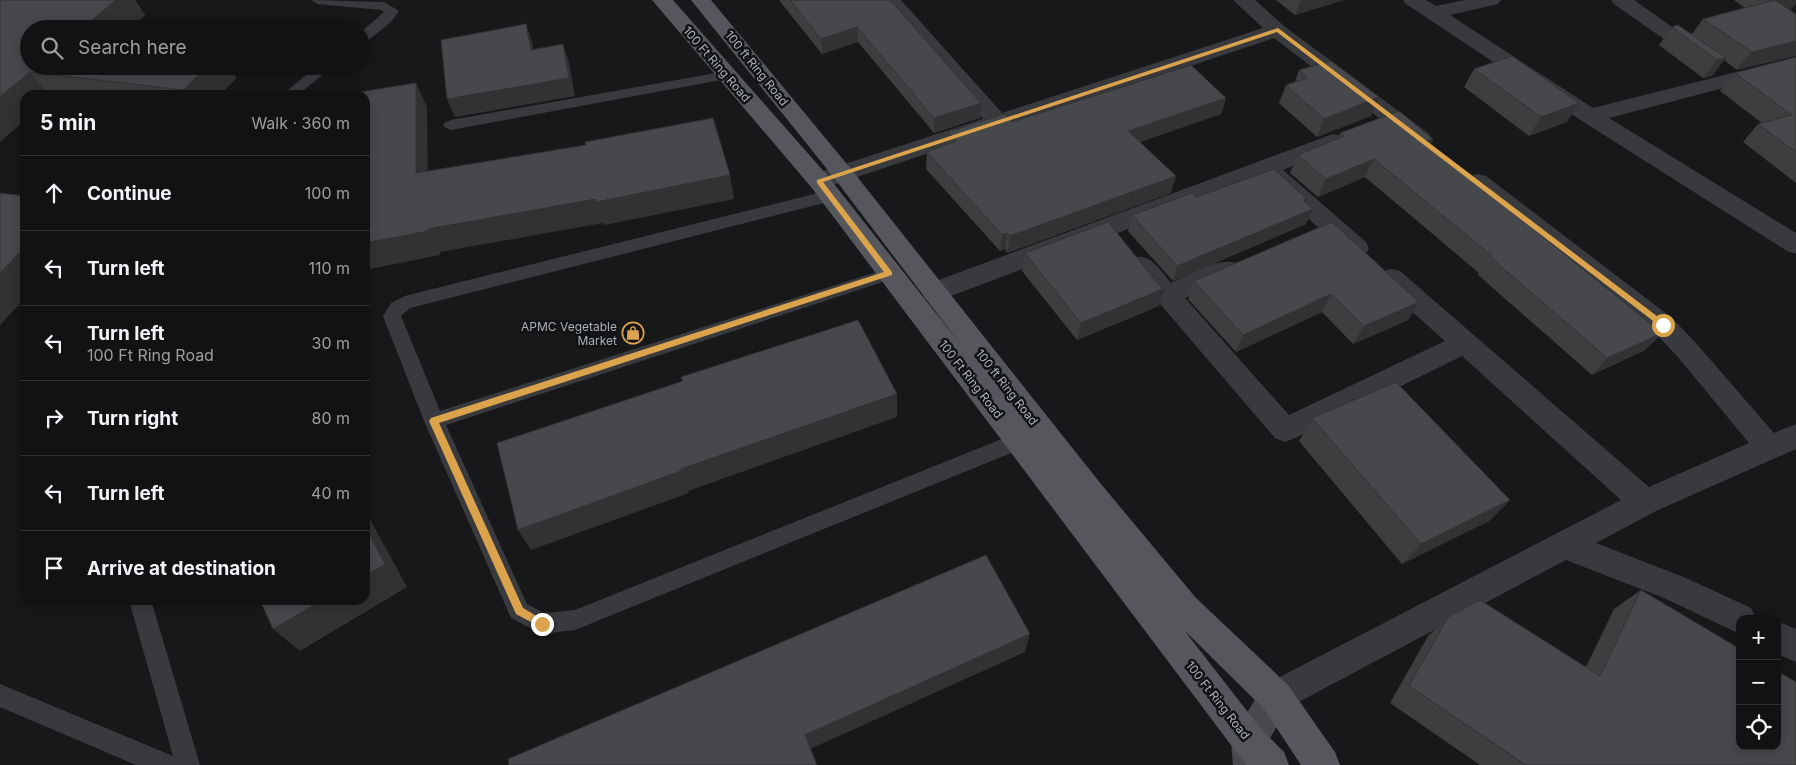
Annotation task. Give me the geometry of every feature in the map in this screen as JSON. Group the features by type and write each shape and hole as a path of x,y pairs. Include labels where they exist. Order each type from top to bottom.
{"main road":[{"name":"100 Ft Ring Road","path":"662,0 727,75 831,184 889,274 1257,757"},
{"name":"100 ft Ring Road","path":"701,0 831,184 934,292 1090,493 1185,610 1276,697 1322,765"}],"street":[{"path":"893,3 919,0"},
{"path":"1243,0 1278,30 1439,152"},
{"path":"1412,0 1590,116 1796,245"},
{"path":"1433,14 1491,0"},
{"path":"1622,0 1733,79"},
{"path":"893,3 998,122"},
{"path":"831,184 998,122 1278,30"},
{"path":"1590,116 1796,63"},
{"path":"934,292 1266,168 1392,117"},
{"path":"1266,168 1645,502"},
{"path":"1257,757 1276,697 1645,502 1783,442 1663,325 1462,170"},
{"path":"1303,237 1331,225"},
{"path":"1108,227 1166,296 1285,430 1465,343"},
{"path":"1166,296 1249,260"},
{"path":"1564,545 1675,588 1736,617"},
{"path":"1781,639 1796,646"}],"lane":[{"path":"318,0 384,6 392,10 386,19 370,32"},
{"path":"295,90 315,75"},
{"path":"451,125 727,75"},
{"path":"831,184 405,303 397,308 392,316 434,421 519,611 542,624 575,620 1018,441"},
{"path":"434,421 889,274"},
{"path":"141,605 188,765"},
{"path":"0,695 164,765"}],"building":[{"path":"0,0 116,0 92,20 20,20 20,75 26,75 0,97"},
{"path":"790,0 890,0 981,103 934,118 857,27 821,39"},
{"path":"1775,0 1796,14 1796,41 1752,52 1703,19"},
{"path":"526,24 531,50 563,44 569,78 447,99 441,40"},
{"path":"1678,25 1726,58 1717,60 1672,27"},
{"path":"1512,56 1579,103 1541,117 1474,69"},
{"path":"1796,57 1796,152 1758,124 1792,115 1735,73"},
{"path":"1331,61 1379,97 1324,119 1286,85 1308,78 1299,70"},
{"path":"1191,65 1226,98 1128,131 1176,176 1010,236 1007,233 1002,235 927,152 956,141 948,132 1004,114 1012,122"},
{"path":"56,75 198,75 183,90"},
{"path":"416,83 416,173 586,145 585,142 713,118 730,175 596,202 596,199 428,229 428,231 370,242 370,90"},
{"path":"1399,111 1433,139 1426,141 1507,204 1505,206 1662,333 1607,358 1490,257 1492,256 1374,159 1326,179 1298,155 1344,136 1340,133"},
{"path":"1274,169 1307,199 1303,200 1313,209 1177,266 1132,215 1192,193 1196,197"},
{"path":"0,193 20,195 20,252 0,273"},
{"path":"1108,222 1161,287 1165,288 1081,323 1025,253"},
{"path":"1332,222 1419,302 1364,326 1331,294 1243,335 1194,281"},
{"path":"858,320 897,394 681,469 681,471 518,530 497,443 683,381 681,377"},
{"path":"1396,382 1510,500 1421,544 1312,418"},
{"path":"370,536 385,564 370,573"},
{"path":"986,555 1030,634 805,735 817,765 509,765 508,759"},
{"path":"1641,590 1736,647 1736,750 1781,750 1781,673 1796,682 1796,765 1526,765 1409,686 1448,617 1480,600 1600,676"},
{"path":"262,605 314,605 273,629"}],"place":[{"name":"APMC Vegetable Market","path":"633,333"}],"route":[{"path":"542,624 519,611 434,421 889,274 819,181 1278,30 1663,325"}]}
